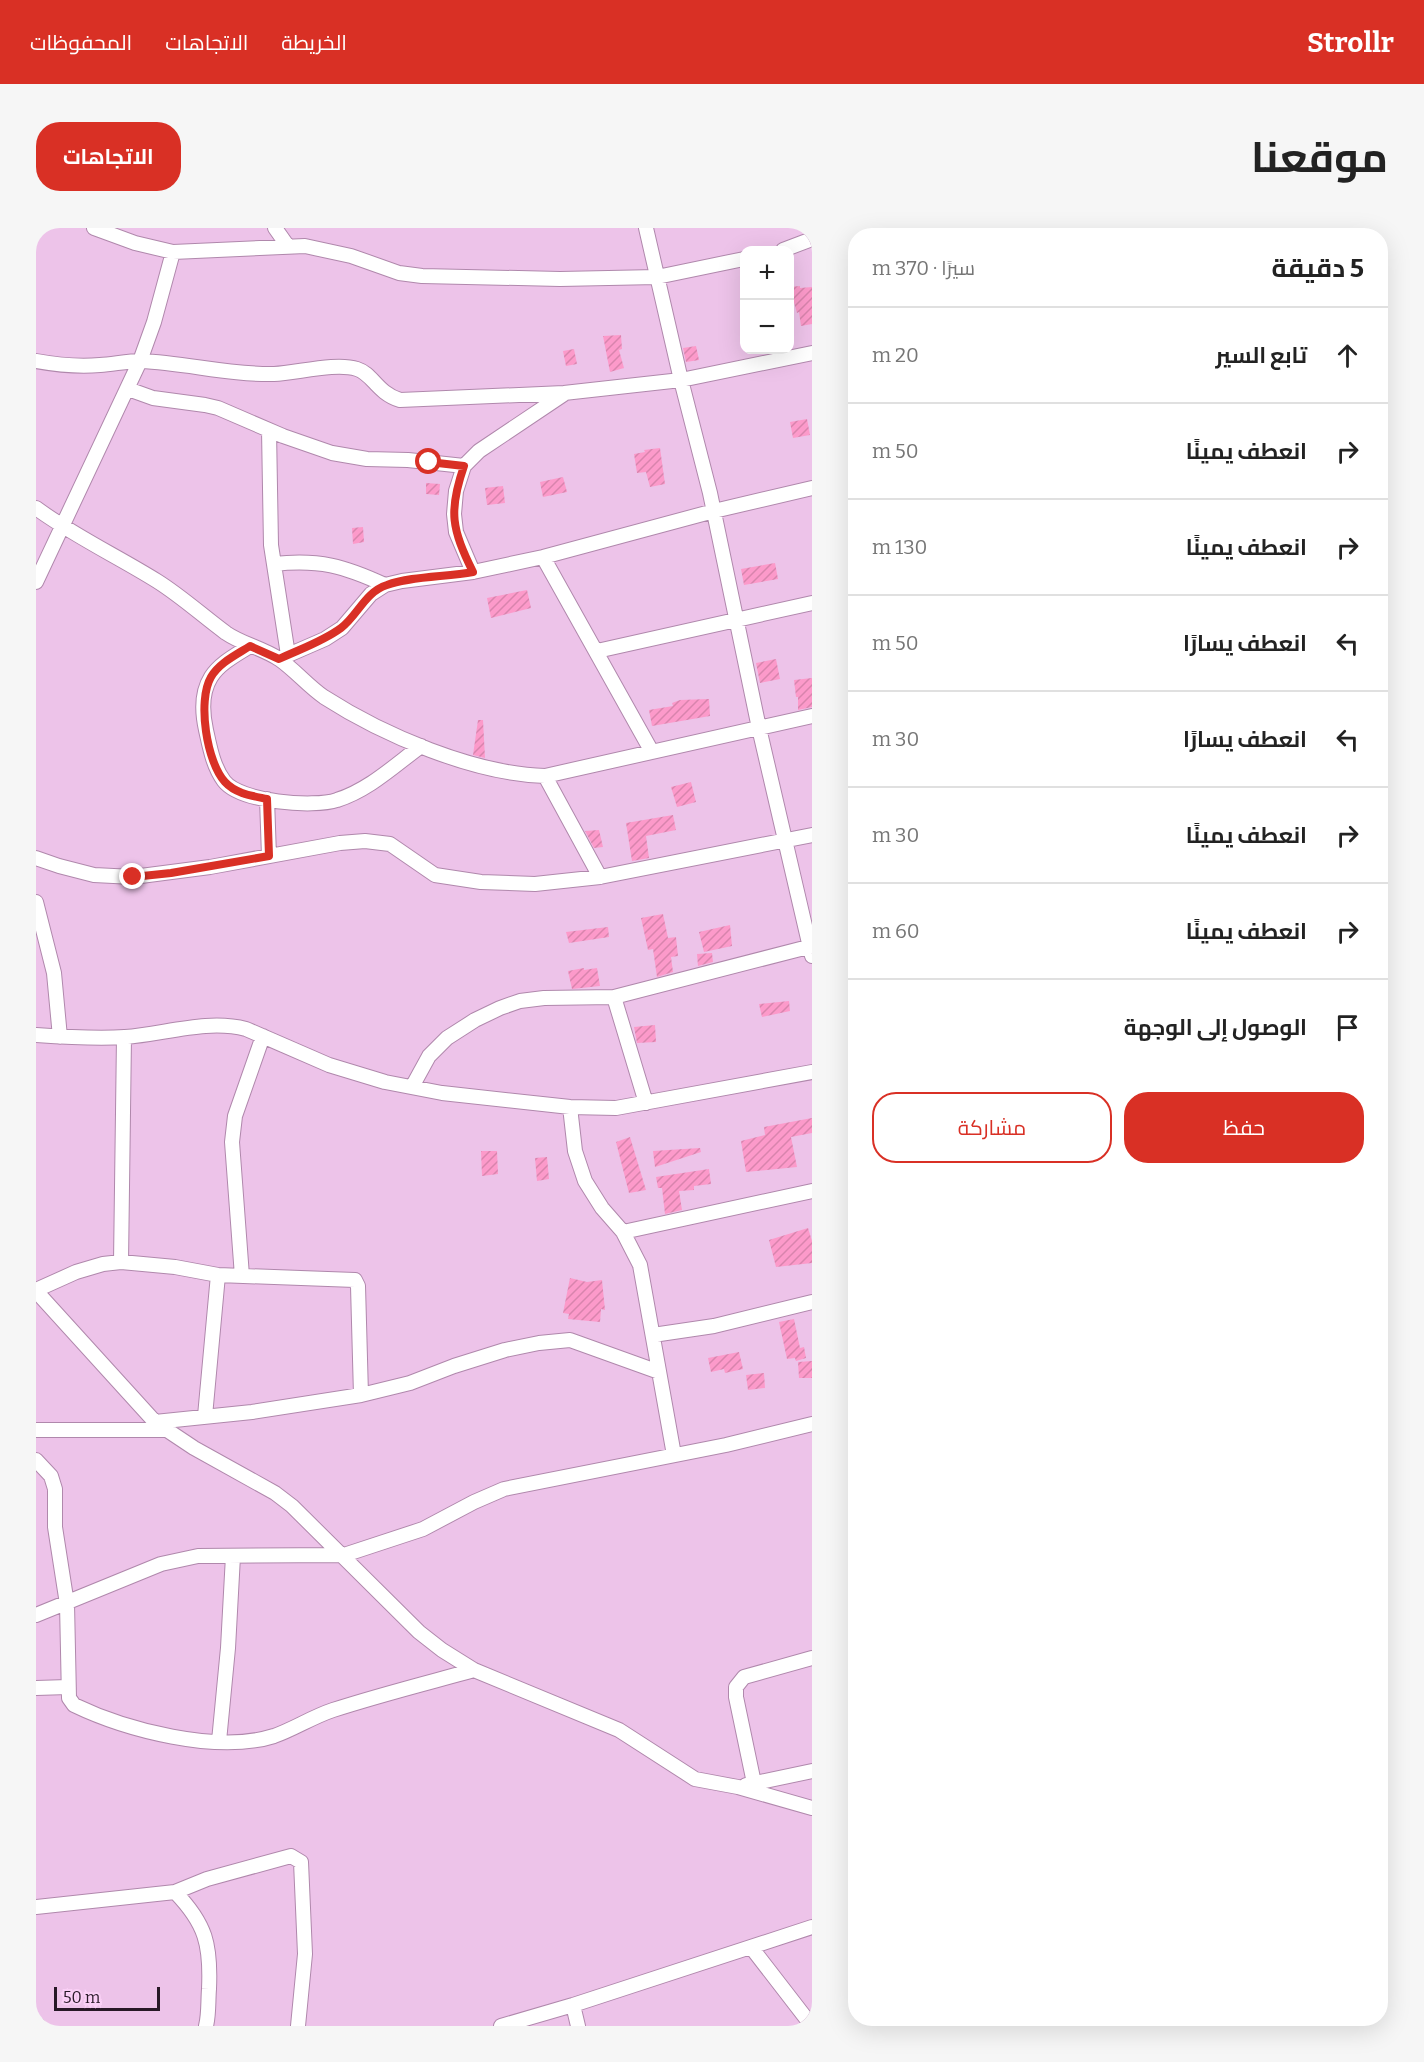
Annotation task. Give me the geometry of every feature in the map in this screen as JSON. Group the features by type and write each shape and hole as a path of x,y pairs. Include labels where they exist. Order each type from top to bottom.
{"street":[{"path":"94,228 135,243 173,252 220,251 287,245 305,246 327,250 399,273 422,276 560,279 657,277 740,260"},
{"path":"275,228 287,245"},
{"path":"412,1087 429,1056 447,1038 475,1020 520,1001 544,998 614,997 811,950 759,728 714,511 646,228"},
{"path":"794,246 812,239"},
{"path":"36,582 140,361 154,322 173,252"},
{"path":"36,361 63,366 98,366 140,361 273,374 343,367 358,369 368,375 389,397 400,400 564,393 681,380 812,353"},
{"path":"128,389 153,398 218,408 269,430 349,457 464,466"},
{"path":"473,572 459,540 454,514 456,491 464,466 479,451 564,393"},
{"path":"269,430 273,564 283,657"},
{"path":"283,657 325,639 342,628 371,594 385,585 473,572 543,557 714,511 812,488"},
{"path":"36,508 63,527 156,580 228,634 250,646 283,657 324,696 366,720 421,746 476,766 544,776 812,716"},
{"path":"543,557 652,752"},
{"path":"273,564 297,561 344,567 385,585"},
{"path":"597,651 812,603"},
{"path":"250,646 222,665 211,678 204,696 203,714 214,764 225,783 242,793 267,799 318,803 336,801 358,791 421,746"},
{"path":"544,776 600,877"},
{"path":"267,799 269,856"},
{"path":"36,858 94,875 133,877 171,873 340,843 365,841 390,844 435,875 481,882 535,884 600,877 812,835"},
{"path":"36,902 54,973 60,1037"},
{"path":"614,997 646,1103"},
{"path":"36,1035 124,1037 232,1026 263,1036 330,1065 384,1082 442,1093 570,1107 615,1108 812,1072"},
{"path":"242,1276 232,1142 235,1116 263,1036"},
{"path":"121,1262 124,1037"},
{"path":"570,1107 575,1151 585,1181 602,1208 623,1232 640,1265 674,1455"},
{"path":"623,1232 812,1191"},
{"path":"361,1395 358,1287 355,1280 218,1275 175,1267 121,1262 103,1264 76,1272 36,1291 160,1426 194,1448 275,1493 292,1506 344,1555 419,1632 442,1650 474,1670 618,1730 695,1779 738,1787 812,1808"},
{"path":"205,1416 218,1275"},
{"path":"653,1335 714,1326 812,1302"},
{"path":"36,1430 160,1426 205,1416 252,1412 361,1395 410,1383 504,1350 538,1343 570,1340 659,1372"},
{"path":"36,1615 161,1564 198,1557 344,1555 423,1529 504,1488 812,1425"},
{"path":"36,1460 54,1482 55,1527 67,1604 68,1687 70,1702 84,1710 156,1734 219,1741 242,1741 273,1736 330,1711 474,1670"},
{"path":"219,1741 228,1648 233,1556"},
{"path":"754,1783 736,1697 736,1687 744,1677 812,1658"},
{"path":"36,1688 68,1687"},
{"path":"738,1787 812,1771"},
{"path":"36,1907 176,1892 207,1879 291,1856 301,1862 305,1954 298,2026"},
{"path":"176,1892 191,1908 206,1936 210,1952 206,2026"},
{"path":"501,2026 573,2005 812,1927"},
{"path":"751,1947 812,2026"},
{"path":"573,2005 578,2026"}],"building":[{"path":"794,287 812,287 812,324 801,326 799,312 797,313 794,302"},
{"path":"621,335 622,349 619,350 624,368 610,372 603,336"},
{"path":"696,346 699,360 686,362 683,348"},
{"path":"574,349 577,364 566,366 563,351"},
{"path":"807,419 810,435 793,438 790,422"},
{"path":"660,448 665,484 650,487 646,472 637,473 634,454"},
{"path":"563,477 567,492 543,497 540,482"},
{"path":"426,483 440,484 439,495 426,494"},
{"path":"503,486 505,503 487,505 485,488"},
{"path":"363,527 364,542 353,544 352,528"},
{"path":"775,563 778,579 744,585 741,569"},
{"path":"527,590 531,608 491,618 487,598"},
{"path":"776,659 780,679 760,683 756,663"},
{"path":"812,678 812,707 798,710 794,680"},
{"path":"709,699 710,716 652,726 649,710 673,706 672,703 680,700"},
{"path":"478,720 483,720 485,758 473,755"},
{"path":"691,782 696,802 677,807 671,787"},
{"path":"673,815 676,830 646,836 649,858 632,861 626,823"},
{"path":"599,830 603,847 594,848 585,831"},
{"path":"663,914 668,938 676,937 678,956 671,957 673,972 657,977 653,949 648,950 641,918"},
{"path":"730,925 732,946 704,952 699,932"},
{"path":"608,927 609,937 569,943 566,932"},
{"path":"712,953 713,962 698,966 697,954"},
{"path":"584,968 584,970 597,968 600,986 572,989 568,971"},
{"path":"789,1001 790,1011 762,1017 759,1004"},
{"path":"655,1025 656,1042 637,1043 634,1027"},
{"path":"812,1118 812,1133 791,1137 797,1167 746,1172 741,1141 765,1135 764,1127"},
{"path":"630,1137 646,1190 629,1193 616,1142"},
{"path":"700,1148 701,1152 655,1167 653,1151"},
{"path":"481,1151 497,1151 498,1174 482,1176"},
{"path":"547,1157 549,1179 537,1181 535,1158"},
{"path":"709,1169 711,1184 694,1186 694,1190 679,1191 682,1210 665,1214 662,1188 658,1188 656,1177"},
{"path":"808,1228 812,1241 812,1263 776,1267 769,1240"},
{"path":"570,1278 587,1282 602,1280 605,1310 601,1309 600,1322 568,1319 569,1314 563,1313"},
{"path":"794,1319 800,1348 804,1347 806,1358 796,1361 795,1358 787,1359 779,1322"},
{"path":"739,1352 743,1369 725,1373 724,1369 711,1372 708,1358"},
{"path":"812,1361 812,1378 799,1378 798,1362"},
{"path":"764,1373 765,1388 748,1390 746,1375"}],"route":[{"path":"133,877 210,867 269,856 267,799 242,793 225,783 214,764 203,714 204,696 211,678 222,665 250,646 279,659 325,639 342,628 371,594 385,585 473,572 461,548 454,514 456,491 464,466 429,462"}]}
